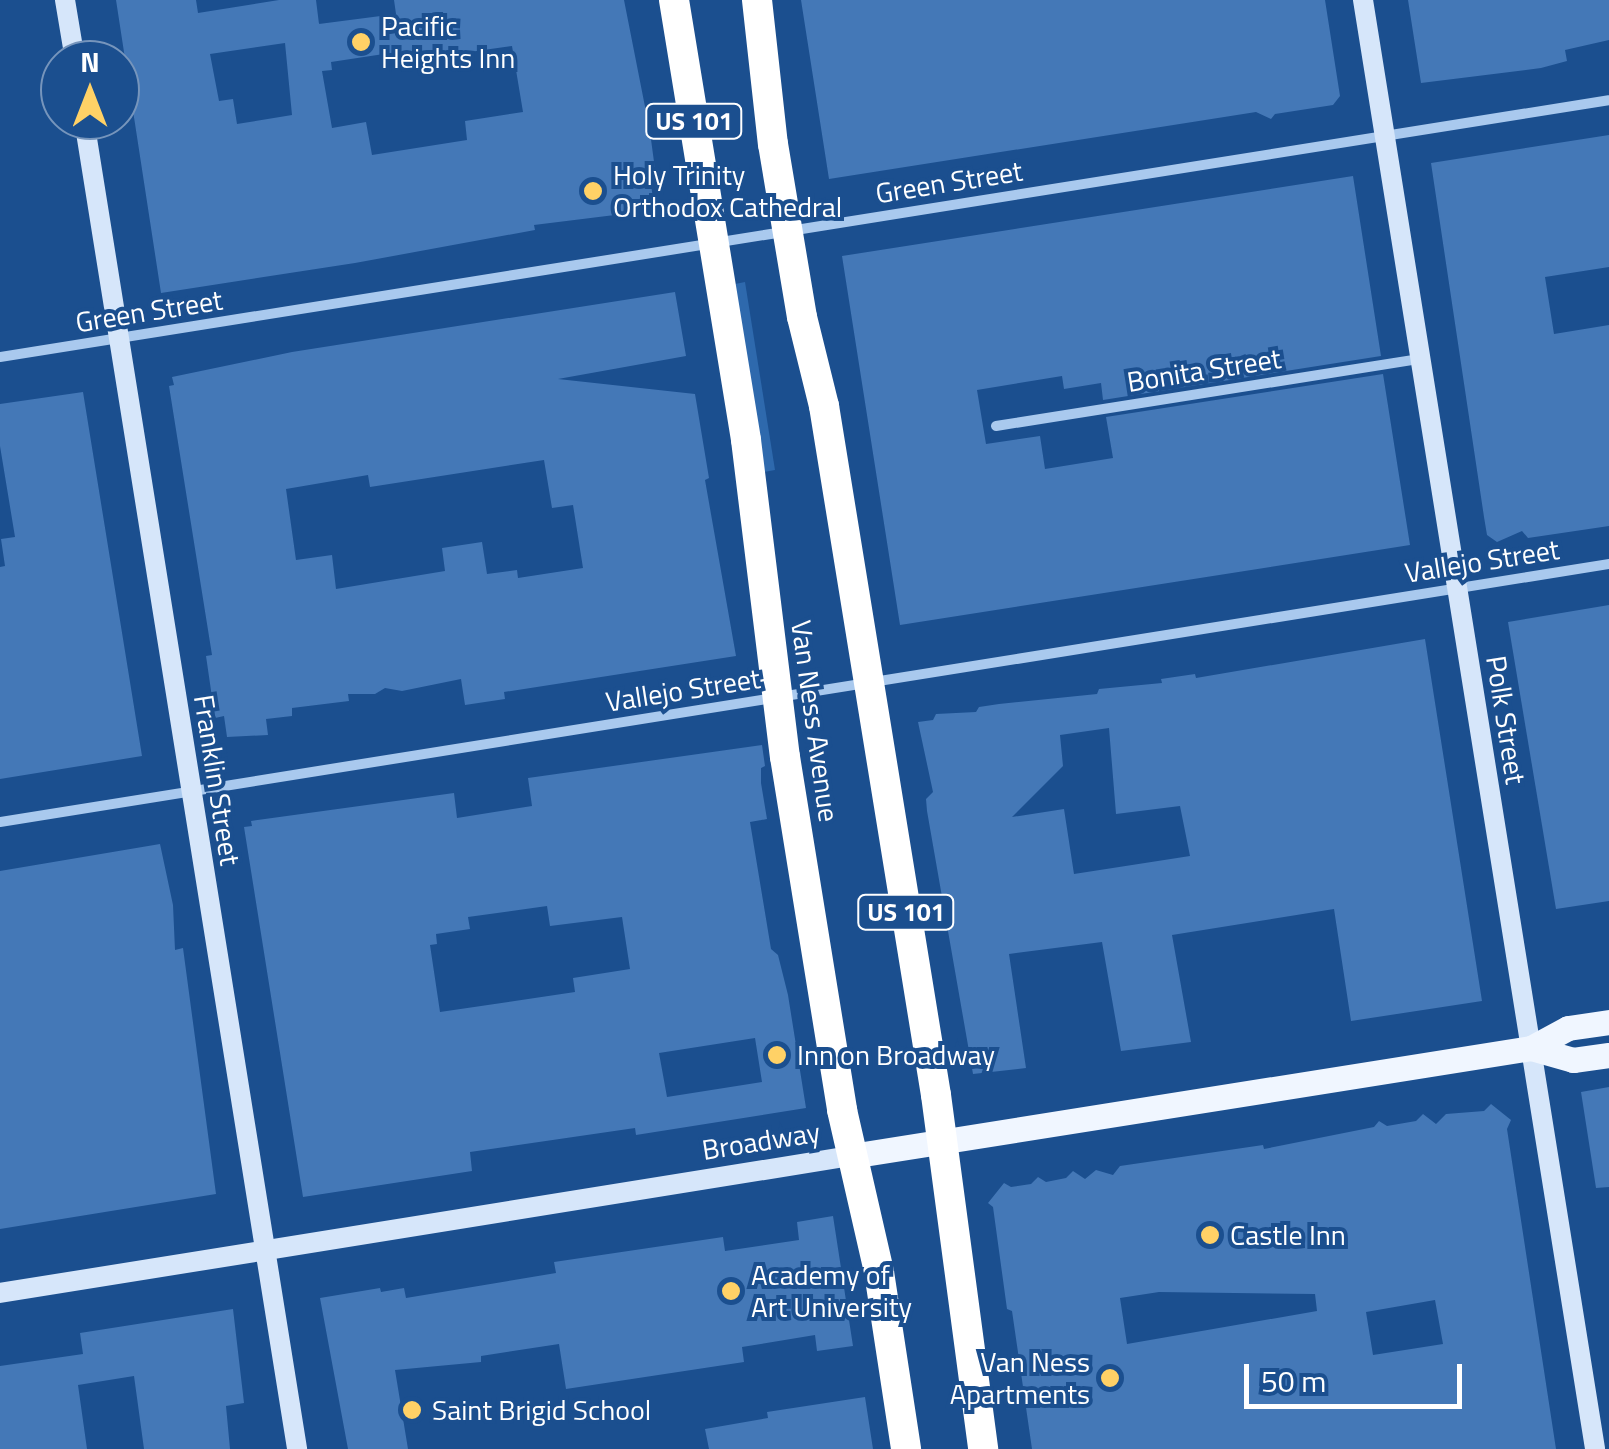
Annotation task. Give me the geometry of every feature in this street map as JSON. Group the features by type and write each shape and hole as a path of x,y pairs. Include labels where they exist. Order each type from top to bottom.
{"highway":[{"name":"Van Ness Avenue","path":"674,0 746,440 778,698 851,1156 878,1272 906,1449"},
{"name":"Van Ness Avenue","path":"757,0 788,231 802,317 824,406 942,1142 983,1449"}],"main road":[{"name":"Broadway","path":"851,1156 1531,1048 1568,1028 1609,1022"},
{"name":"Broadway","path":"1531,1048 1573,1060 1609,1055"}],"street":[{"path":"65,0 71,40"},
{"name":"Polk Street","path":"1363,0 1595,1449"},
{"name":"Green Street","path":"0,357 1609,100"},
{"name":"Franklin Street","path":"87,140 297,1449"},
{"name":"Bonita Street","path":"996,426 1420,359"},
{"name":"Vallejo Street","path":"0,822 1609,564"},
{"name":"Broadway","path":"0,1293 851,1156"}],"shaded area":[{"path":"745,282 775,470 764,472 735,284"}],"building":[{"path":"116,0 196,0 198,13 279,0 316,0 319,24 396,14 394,0 624,0 657,184 651,185 653,198 637,200 639,212 534,225 535,230 161,293 138,140 140,40 122,40","holes":["285,43 292,115 237,124 233,99 219,101 210,54","512,46 523,112 465,121 467,140 372,155 366,122 332,128 322,71 332,70 331,62 397,52 398,59"]},
{"path":"801,0 1325,0 1340,96 1333,105 1275,114 1271,119 1256,112 829,179"},
{"path":"1408,0 1609,0 1609,40 1565,50 1567,61 1541,68 1421,83"},
{"path":"1609,135 1609,267 1545,277 1554,334 1609,325 1609,526 1528,538 1522,531 1497,542 1487,535 1431,163"},
{"path":"1353,176 1381,356 1103,400 1101,383 1064,389 1062,376 977,390 986,444 1040,436 1045,469 1113,458 1106,417 1383,374 1410,545 900,625 842,256"},
{"path":"675,292 686,356 558,379 695,394 709,478 705,480 736,656 504,692 505,699 465,705 461,679 402,691 385,688 375,694 348,694 349,701 292,708 292,716 266,719 268,735 227,737 224,716 215,718 206,656 212,655 169,386 174,385 172,377 292,352","holes":["544,460 552,508 573,505 583,568 518,578 517,570 487,574 482,542 442,548 445,571 336,589 332,555 296,560 286,489 368,475 370,487"]},
{"path":"83,392 142,756 0,779 0,567 5,566 1,539 15,537 0,446 0,404"},
{"path":"1609,605 1609,901 1556,909 1508,622"},
{"path":"1425,639 1482,1001 1351,1021 1334,909 1172,935 1191,1042 1121,1051 1102,942 1009,954 1026,1068 973,1074 927,811 926,799 933,792 918,722 933,720 936,714 976,712 979,707 1097,694 1099,689 1162,683 1161,679 1195,674 1196,678","holes":["1109,728 1116,814 1180,806 1190,856 1074,874 1064,809 1012,817 1063,766 1060,735"]},
{"path":"762,745 765,766 761,768 761,783 767,819 750,822 771,949 778,955 788,995 806,1108 636,1135 635,1128 470,1152 472,1171 303,1197 244,827 252,826 251,821 454,793 457,818 532,806 528,778","holes":["547,906 550,926 622,917 630,969 573,978 575,992 440,1012 430,945 437,944 436,934 470,929 468,917","755,1038 762,1082 667,1097 659,1053"]},
{"path":"160,844 173,905 175,950 183,948 216,1194 0,1229 0,871"},
{"path":"1609,1087 1609,1187 1596,1188 1581,1092"},
{"path":"1491,1104 1511,1120 1507,1129 1556,1449 1032,1449 1012,1311 1007,1309 993,1207 988,1203 1004,1183 1011,1187 1031,1184 1038,1177 1046,1182 1066,1178 1073,1171 1085,1179 1096,1170 1113,1175 1120,1166 1263,1145 1264,1149 1374,1127 1379,1121 1387,1126 1416,1121 1423,1114 1436,1124 1446,1114 1484,1111","holes":["1159,1292 1315,1294 1317,1311 1127,1344 1120,1298","1435,1300 1443,1344 1373,1355 1366,1312"]},
{"path":"833,1216 853,1346 817,1351 815,1335 742,1347 744,1362 566,1389 559,1344 481,1356 481,1362 395,1370 408,1449 348,1449 320,1298 404,1288 406,1298 556,1273 554,1262 723,1237 725,1251 799,1240 797,1222"},
{"path":"233,1309 244,1403 226,1406 230,1449 144,1449 134,1376 78,1385 87,1449 0,1449 0,1366 83,1354 80,1333"},
{"path":"865,1397 873,1449 709,1449 705,1429 768,1418 767,1412"}],"place":[{"name":"Pacific Heights Inn","path":"361,42"},
{"name":"Holy Trinity Orthodox Cathedral","path":"593,191"},
{"name":"Inn on Broadway","path":"777,1055"},
{"name":"Castle Inn","path":"1210,1235"},
{"name":"Academy of Art University","path":"731,1291"},
{"name":"Van Ness Apartments","path":"1110,1378"},
{"name":"Saint Brigid School","path":"412,1410"}]}
